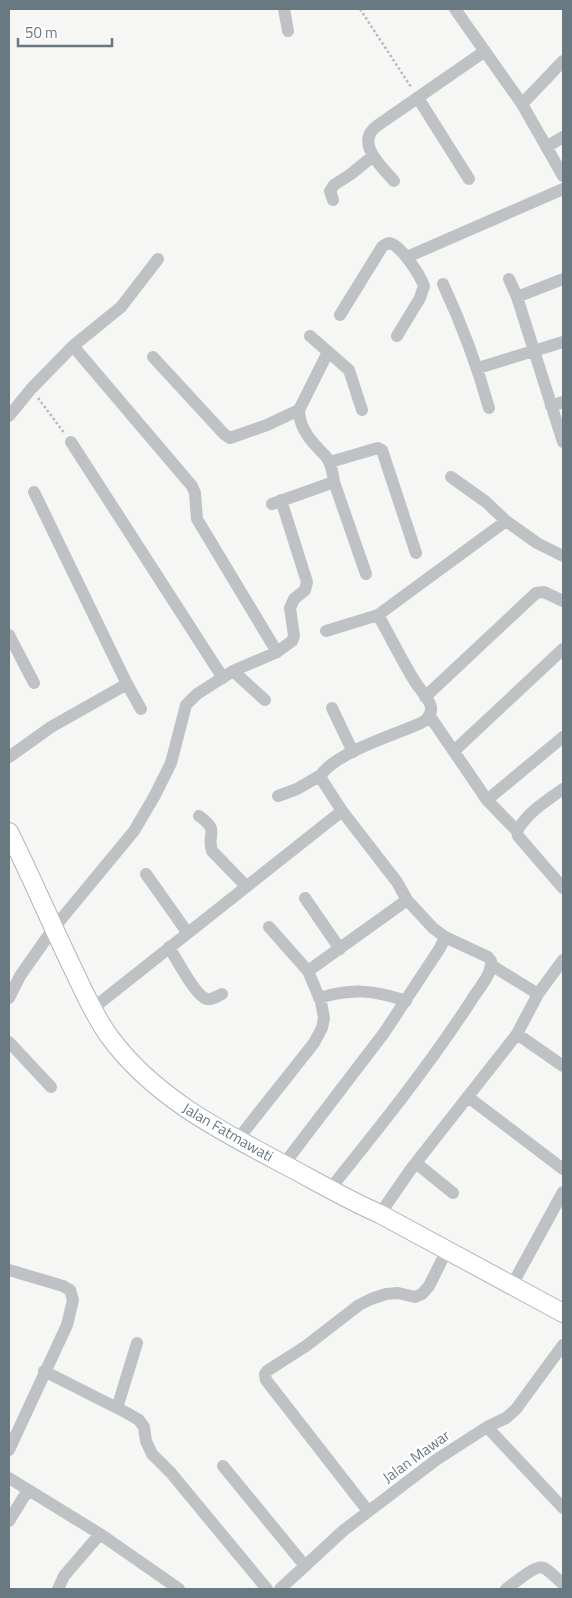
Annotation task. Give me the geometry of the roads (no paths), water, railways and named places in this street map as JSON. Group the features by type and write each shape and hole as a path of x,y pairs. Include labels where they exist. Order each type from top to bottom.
{"street":[{"path":"284,9 288,31"},
{"path":"455,9 522,104 548,146 563,176"},
{"path":"394,181 373,156 369,145 370,133 384,121 485,51"},
{"path":"522,104 563,61"},
{"path":"418,98 469,178"},
{"path":"548,146 563,137"},
{"path":"333,200 330,191 334,185 373,156"},
{"path":"407,258 563,190"},
{"path":"340,315 384,244 390,243 407,258 418,272 424,286 420,298 397,336"},
{"path":"9,416 31,389 73,346 121,307 158,258"},
{"path":"509,279 517,296 533,350 557,404 563,442"},
{"path":"517,296 563,279"},
{"path":"443,284 478,368 489,408"},
{"path":"310,336 348,370 362,410"},
{"path":"478,368 563,342"},
{"path":"73,346 192,486 195,492 197,518 277,652"},
{"path":"328,352 299,410 301,423 307,435 330,462 334,482 366,574"},
{"path":"153,357 224,434 230,438 267,426 299,410"},
{"path":"71,442 228,675 265,700"},
{"path":"330,462 380,448 389,468 416,553"},
{"path":"451,477 537,543 563,556"},
{"path":"9,998 20,976 53,929 139,823 171,763 186,705 197,694 228,675 277,652 292,641 294,636 290,608 294,598 305,590 307,582 276,502 334,482"},
{"path":"34,492 127,684 141,709"},
{"path":"326,631 378,615 506,521"},
{"path":"425,697 536,593 544,592 563,601"},
{"path":"278,796 297,789 321,775 330,765 353,752 422,723 430,715 431,709 425,697 378,615"},
{"path":"9,635 34,682"},
{"path":"454,751 563,649"},
{"path":"9,757 51,727 127,684"},
{"path":"332,708 353,752"},
{"path":"430,715 487,800 516,831 518,836 563,888"},
{"path":"487,800 563,737"},
{"path":"321,775 324,784 342,811 397,882 408,900 433,928 444,937 457,941 488,957 492,965 462,1015 399,1103 330,1189"},
{"path":"516,831 544,802 563,790"},
{"path":"92,1009 342,811"},
{"path":"199,816 213,831 210,846 212,851 246,886"},
{"name":"Jalan Fatmawati","path":"9,832 92,1009 108,1035 128,1059 155,1086 190,1112 238,1139 563,1313"},
{"path":"146,874 187,932"},
{"path":"305,898 340,948"},
{"path":"308,971 408,900"},
{"path":"238,1139 314,1043 322,1028 324,1018 319,998 308,971 269,927"},
{"path":"284,1164 406,1002 440,948 444,937"},
{"path":"169,947 194,989 201,997 210,1000 222,994"},
{"path":"380,1214 416,1163 516,1034 538,994 563,960"},
{"path":"492,965 538,994"},
{"path":"319,998 339,992 360,991 394,997 406,1002"},
{"path":"516,1034 563,1066"},
{"path":"9,1042 50,1087"},
{"path":"468,1097 563,1169"},
{"path":"416,1163 453,1193"},
{"path":"512,1285 562,1199"},
{"path":"368,1512 266,1380 265,1374 306,1346 359,1305 386,1294 398,1293 415,1297 422,1294 430,1286 447,1250"},
{"path":"9,1270 63,1286 70,1290 73,1300 66,1324 9,1450"},
{"path":"117,1408 137,1343"},
{"name":"Jalan Mawar","path":"280,1589 344,1530 436,1460 516,1410 563,1345"},
{"path":"44,1371 139,1420 144,1427 146,1441 152,1454 171,1473 267,1589"},
{"path":"487,1428 563,1508"},
{"path":"223,1466 305,1566"},
{"path":"9,1478 100,1534 179,1589"},
{"path":"9,1521 28,1490"},
{"path":"58,1589 64,1576 100,1534"},
{"path":"506,1589 534,1569 541,1567 563,1584"}]}
